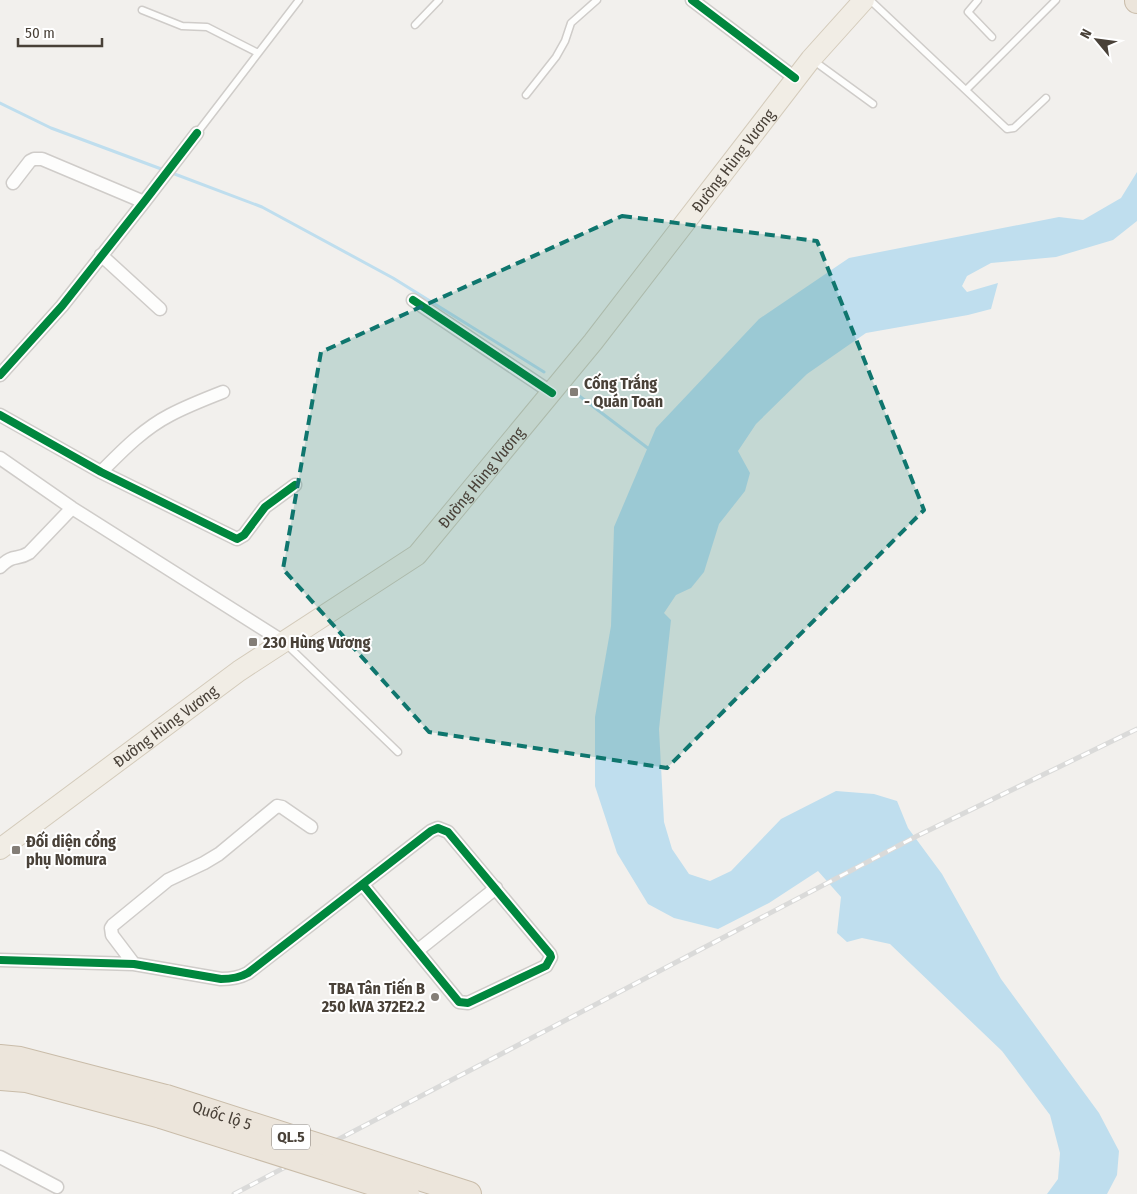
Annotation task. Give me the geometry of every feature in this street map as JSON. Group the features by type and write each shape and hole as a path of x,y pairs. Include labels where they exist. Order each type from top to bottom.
{"highway":[{"name":"Quốc lộ 5","path":"0,1057 20,1059 410,1188 469,1194"},
{"name":"Quốc lộ 5","path":"0,1078 26,1080 163,1106"}],"main road":[{"name":"Đường Hùng Vương","path":"0,849 239,671 417,555 593,342 795,78 864,0"}],"street":[{"path":"692,0 795,78"},
{"path":"0,375 43,330 197,133"},
{"path":"13,183 30,161 42,159 144,202"},
{"path":"101,255 160,308"},
{"path":"413,300 552,393"},
{"path":"101,472 131,442 156,424 170,415 223,392"},
{"path":"0,415 101,472 237,539 244,535 265,507 295,485"},
{"path":"0,458 72,508 284,642"},
{"path":"0,567 10,558 26,556 72,508"},
{"path":"134,964 112,935 111,928 112,925 159,886 219,854 277,806 282,807 311,827"},
{"path":"0,960 134,964 221,979 240,977 248,973 431,831 438,828 448,832 550,954 551,958 546,966 463,1004 454,998 363,884"},
{"path":"418,951 496,888"},
{"path":"0,1157 57,1187"}],"lane":[{"path":"197,133 299,0"},
{"path":"415,25 439,0"},
{"path":"526,95 560,50 571,23 597,0"},
{"path":"870,0 1007,129 1014,128 1046,98"},
{"path":"966,90 1056,0"},
{"path":"976,1 968,12 992,37"},
{"path":"142,10 182,26 206,27 258,53"},
{"path":"811,59 873,104"},
{"path":"284,642 398,752"}],"highlighted area":[{"path":"622,216 817,241 924,510 667,768 429,732 283,569 321,352"}],"water":[{"path":"1137,172 1137,221 1113,240 1056,257 991,263 967,276 962,286 967,292 998,283 991,309 968,315 866,333 807,374 756,424 738,451 750,473 745,491 719,524 704,572 691,588 676,595 664,613 671,620 659,729 664,822 672,849 689,874 710,881 731,871 781,819 836,791 874,794 897,801 908,828 942,874 1001,979 1099,1113 1119,1151 1117,1175 1107,1194 1047,1194 1058,1179 1060,1153 1050,1115 1002,1051 890,944 862,938 847,942 837,933 841,897 818,871 769,903 718,929 674,918 648,904 617,853 595,786 595,717 611,626 614,527 656,428 759,319 849,258 1059,217 1083,220 1121,198"}],"waterway":[{"path":"0,103 51,128 164,170"},
{"path":"172,173 262,207 393,278 544,372"},
{"path":"578,395 649,449"}],"railway":[{"path":"234,1194 917,836 1137,729"}],"cycle path":[{"path":"692,0 795,78"},
{"path":"0,375 62,306 197,133"},
{"path":"413,300 552,393"},
{"path":"0,415 101,472 237,539 244,535 265,507 295,485"},
{"path":"0,960 134,964 221,979 238,977 248,973 431,831 438,828 448,832 551,957 546,966 468,1003 459,1002 363,885"}],"place":[{"name":"Cống Trắng - Quán Toan","path":"574,392"},
{"name":"230 Hùng Vương","path":"253,642"},
{"name":"Đối diện cổng phụ Nomura","path":"16,850"},
{"name":"TBA Tân Tiến B 250 kVA 372E2.2","path":"435,997"}]}
